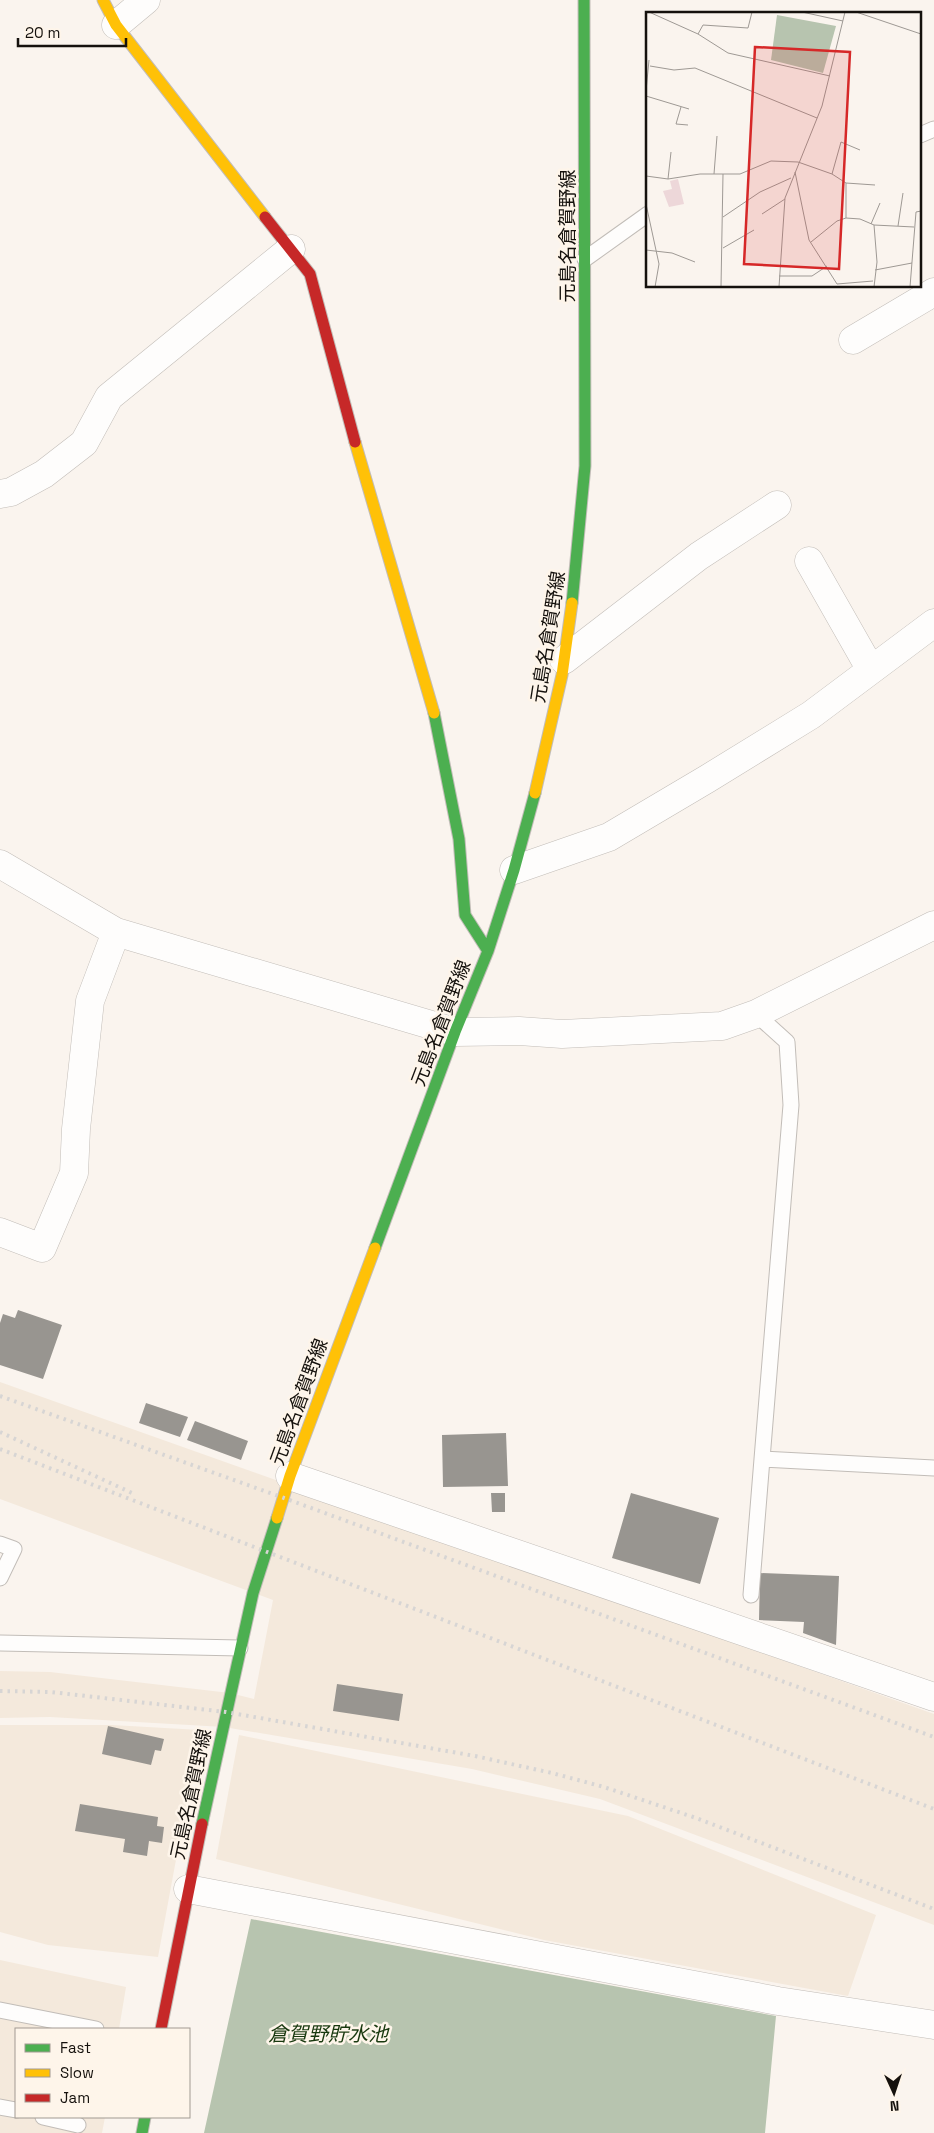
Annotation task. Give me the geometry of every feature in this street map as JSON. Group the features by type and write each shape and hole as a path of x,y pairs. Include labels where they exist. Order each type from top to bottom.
{"main road":[{"path":"103,0 116,25 310,274 340,392 438,726 459,839 465,915 488,951"},
{"name":"元島名倉賀野線","path":"162,2028 188,1889 253,1593 290,1476 455,1032 488,951 536,792 564,660 576,570 585,466 584,0"},
{"path":"142,2133 145,2118"}],"street":[{"path":"116,25 146,0"},
{"path":"0,494 11,492 44,474 84,443 109,397 290,250"},
{"path":"853,340 934,292"},
{"path":"564,660 699,556 777,505"},
{"path":"809,561 871,670"},
{"path":"514,870 609,837 707,780 811,715 934,623"},
{"path":"0,864 116,932 455,1032 519,1031 562,1034 722,1026 756,1014 807,986 934,925"},
{"path":"0,1232 42,1248 74,1172 76,1129 90,1001 116,932"},
{"path":"290,1476 934,1697"},
{"path":"188,1889 778,2001 934,2025"}],"lane":[{"path":"922,134 934,129"},
{"path":"585,259 646,215"},
{"path":"751,1595 791,1105 788,1042 756,1014"},
{"path":"762,1459 934,1468"},
{"path":"0,1544 14,1549 0,1578"},
{"path":"0,1643 240,1648"},
{"path":"0,2010 91,2028"},
{"path":"0,2107 15,2110"},
{"path":"47,2118 78,2125"}],"shaded area":[{"path":"0,1382 934,1714 934,1925 600,1799 472,1769 224,1727 50,1717 0,1718 0,1671 50,1672 230,1693 254,1699 273,1600 0,1499"},
{"path":"0,1725 112,1725 200,1730 158,1957 48,1945 0,1932"},
{"path":"239,1735 628,1816 876,1915 848,1996 544,1940 216,1859"},
{"path":"0,1960 126,1987 119,2028 15,2028 15,2118 105,2118 102,2133 0,2133"}],"water":[{"name":"倉賀野貯水池","path":"251,1919 776,2016 765,2133 204,2133"}],"building":[{"path":"18,1310 62,1325 43,1379 0,1365 0,1323 3,1314 15,1318"},
{"path":"146,1403 188,1417 180,1437 139,1423"},
{"path":"195,1421 248,1441 241,1460 187,1440"},
{"path":"506,1433 508,1486 443,1487 442,1435"},
{"path":"491,1493 505,1493 505,1512 492,1512"},
{"path":"631,1493 719,1518 700,1584 612,1558"},
{"path":"760,1573 839,1576 836,1645 803,1633 804,1622 759,1620"},
{"path":"337,1684 403,1694 399,1721 333,1711"},
{"path":"108,1726 164,1739 161,1751 155,1750 151,1765 102,1754"},
{"path":"80,1804 158,1817 157,1826 164,1827 162,1843 149,1841 147,1856 123,1852 125,1839 75,1831"}],"railway":[{"path":"0,1396 284,1498 934,1737"},
{"path":"0,1432 132,1493"},
{"path":"0,1449 934,1809"},
{"path":"0,1691 51,1692 226,1712 475,1756 552,1773 604,1787 696,1818 934,1909"}],"traffic: fast":[{"path":"572,603 585,466 584,0"},
{"path":"434,713 459,839 465,915 488,951"},
{"path":"375,1248 455,1032 488,951 514,870 535,793"},
{"path":"202,1824 253,1593 277,1518"},
{"path":"142,2133 145,2118"}],"traffic: slow":[{"path":"103,0 116,25 265,217"},
{"path":"355,442 434,713"},
{"path":"535,793 562,675 572,603"},
{"path":"277,1518 290,1476 375,1248"}],"traffic: jam":[{"path":"265,217 310,274 355,442"},
{"path":"161,2028 202,1824"}]}
